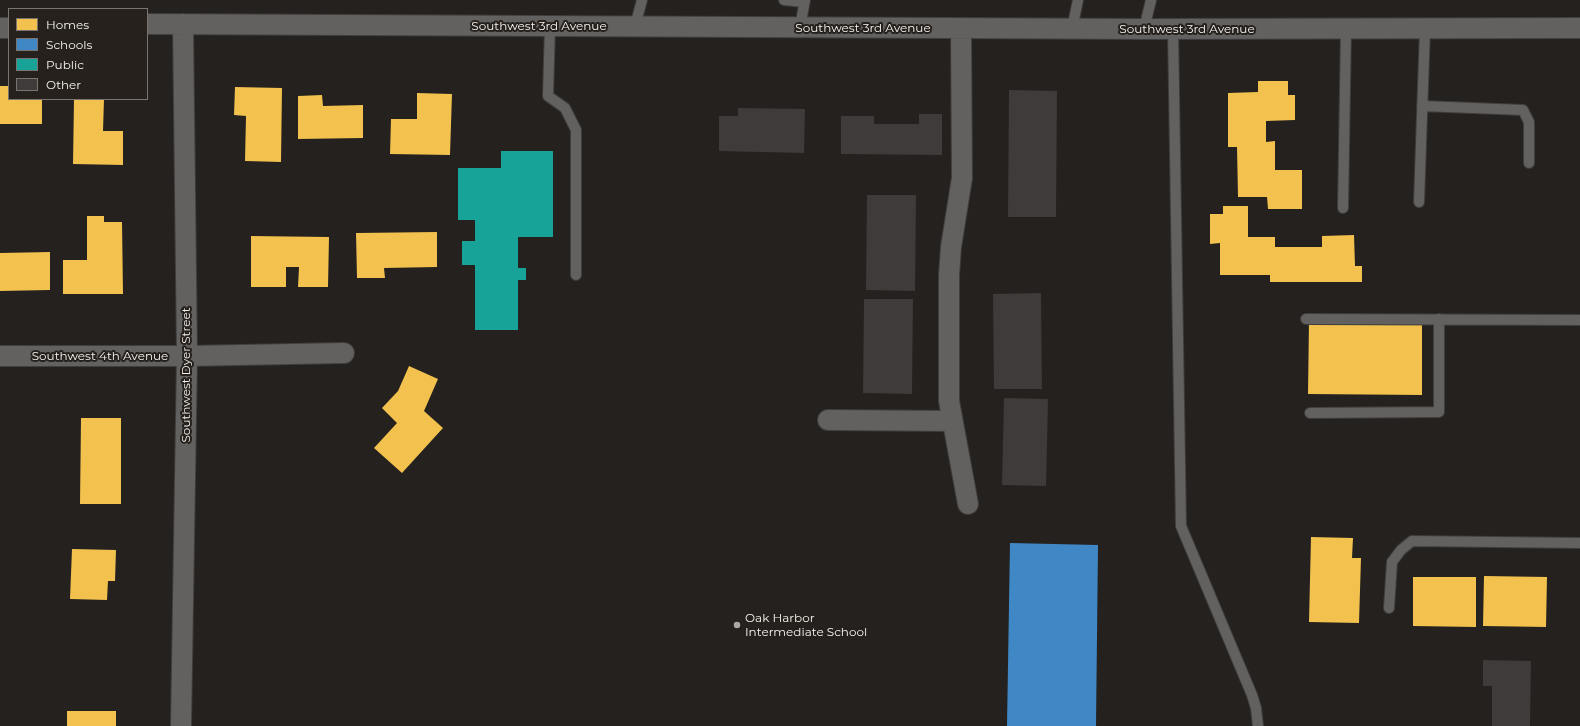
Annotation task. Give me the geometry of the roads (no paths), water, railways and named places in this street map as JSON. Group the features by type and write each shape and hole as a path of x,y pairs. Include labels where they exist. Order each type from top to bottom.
{"street":[{"name":"Southwest 3rd Avenue","path":"148,24 1072,29 1580,28"},
{"name":"Southwest Dyer Street","path":"181,726 187,356 183,24"},
{"path":"961,28 962,178 951,247 949,275 949,401 968,504"},
{"name":"Southwest 4th Avenue","path":"0,356 187,356 344,353"},
{"path":"828,420 952,421"}],"lane":[{"path":"634,26 642,0"},
{"path":"784,0 804,1 800,27"},
{"path":"1072,29 1078,0"},
{"path":"1144,29 1151,0"},
{"path":"550,26 548,96 565,108 576,130 576,275"},
{"path":"1173,29 1181,526 1252,695 1256,708 1258,726"},
{"path":"1343,208 1346,29"},
{"path":"1419,202 1425,29"},
{"path":"1422,106 1523,110 1529,122 1529,163"},
{"path":"1306,319 1580,320"},
{"path":"1310,413 1439,412 1439,319"},
{"path":"1389,608 1392,562 1400,550 1412,541 1580,543"}],"place":[{"name":"Oak Harbor Intermediate School","path":"737,625"}]}
